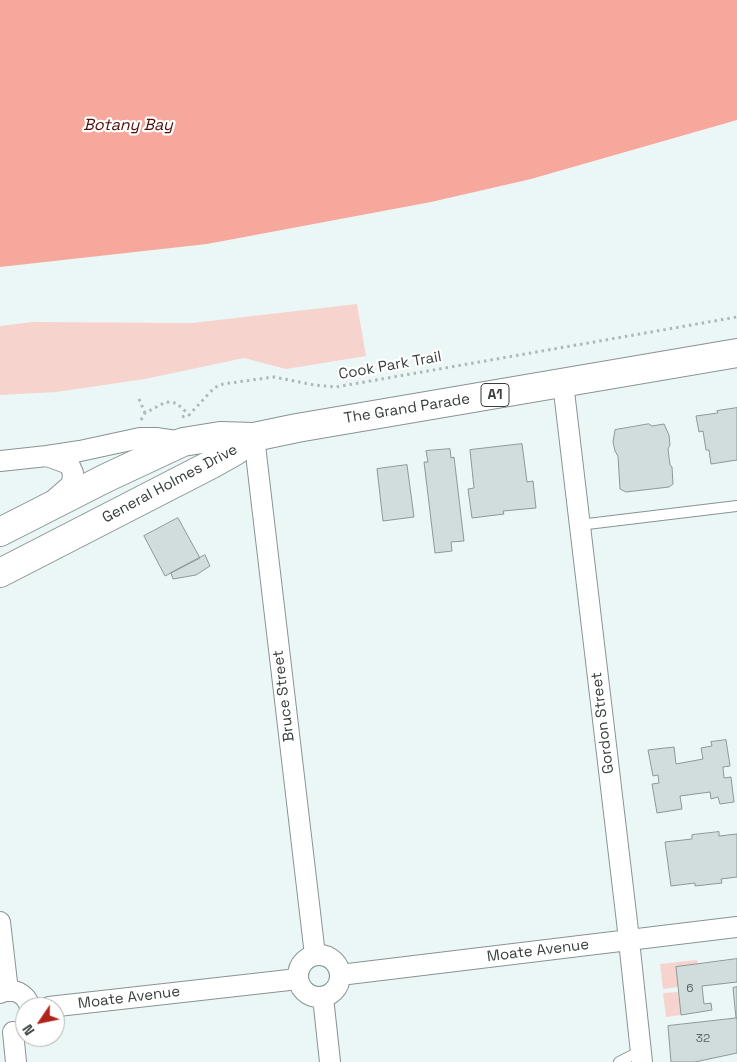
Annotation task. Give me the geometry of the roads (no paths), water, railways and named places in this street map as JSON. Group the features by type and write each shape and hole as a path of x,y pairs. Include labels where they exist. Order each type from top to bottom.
{"highway":[{"name":"The Grand Parade","path":"254,437 737,353"},
{"name":"General Holmes Drive","path":"0,532 106,478 180,431 220,436 254,437"},
{"name":"General Holmes Drive","path":"0,573 212,464 254,437"}],"street":[{"name":"Gordon Street","path":"562,383 642,1057"},
{"path":"0,461 80,451 140,438 156,438 180,431"},
{"name":"Bruce Street","path":"254,437 315,955"},
{"path":"40,512 72,484 73,473 69,464 47,456"},
{"path":"0,922 4,992 15,991 24,997"},
{"name":"Moate Avenue","path":"340,975 737,927"},
{"path":"315,955 329,957 338,968 340,975 340,981 333,991 322,997 316,997 304,990 298,979 300,966 304,961 315,955"},
{"name":"Moate Avenue","path":"65,1005 298,979"},
{"path":"322,997 330,1062"},
{"path":"13,1029 16,1062"}],"lane":[{"path":"579,525 737,506"},
{"path":"619,1062 642,1057"}],"water":[{"name":"Botany Bay","path":"0,0 737,0 737,120 531,179 431,202 207,244 0,267"}]}
